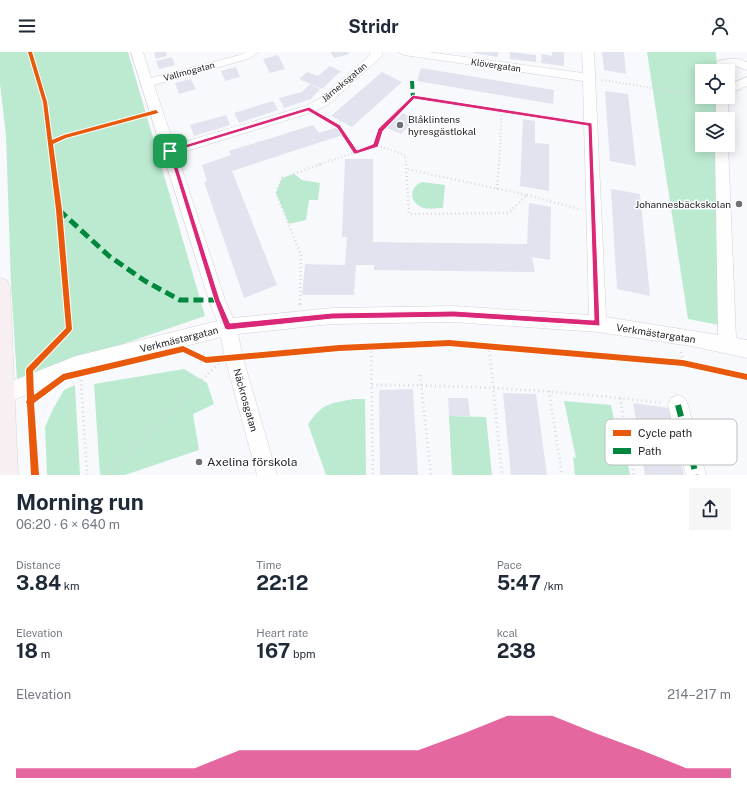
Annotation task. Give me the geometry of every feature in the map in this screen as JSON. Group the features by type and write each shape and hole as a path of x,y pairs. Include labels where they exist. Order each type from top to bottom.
{"main road":[{"path":"0,287 5,475"}],"street":[{"name":"Näckrosgatan","path":"137,52 217,300 228,327 234,358 267,475"},
{"name":"Vallmogatan","path":"147,83 244,57 254,52"},
{"name":"Järneksgatan","path":"170,151 309,109 325,101 376,55 375,52"},
{"name":"Klövergatan","path":"404,52 589,78"},
{"path":"588,52 598,324"},
{"path":"722,62 731,61 747,66"},
{"path":"735,87 747,81"},
{"path":"722,152 727,345"},
{"name":"Verkmästargatan","path":"2,396 76,365 228,327 332,316 454,314 598,324 747,349"},
{"path":"678,405 682,419"},
{"path":"693,465 696,475"}],"path":[{"path":"589,78 695,95"},
{"path":"376,145 380,130 413,97 590,124"},
{"path":"309,109 338,127 356,152"},
{"path":"497,189 502,110"},
{"path":"300,309 301,255 276,193 282,178 376,145 405,155 409,214 508,213 527,195"},
{"path":"406,169 527,195 594,212"},
{"path":"481,346 496,347"},
{"path":"489,346 502,475"},
{"path":"363,347 379,347"},
{"path":"371,347 374,475"},
{"path":"212,360 224,359"},
{"path":"106,475 224,359"},
{"path":"676,363 690,365"},
{"path":"80,373 88,475"},
{"path":"420,375 431,475"},
{"path":"372,385 421,385 549,391 678,405"},
{"path":"549,391 562,475"},
{"path":"620,398 624,419"},
{"path":"632,465 634,475"}],"green space":[{"path":"0,52 128,52 205,316 17,380 11,284 6,135 0,84"},
{"path":"647,52 716,52 717,64 695,64 695,104 717,104 717,112 695,112 695,152 717,152 719,325 688,319"},
{"path":"294,174 302,180 320,183 318,200 309,200 306,220 289,224 276,193 282,178"},
{"path":"423,182 445,185 443,208 423,208 414,201 412,197 413,190 415,186"},
{"path":"184,369 207,383 214,404 193,414 199,450 125,475 100,475 94,384"},
{"path":"75,385 80,475 47,475 45,427 64,390"},
{"path":"354,399 365,399 366,475 326,475 308,424 318,412 328,405"},
{"path":"564,401 611,405 614,419 605,419 605,465 628,465 630,475 575,475 573,457 576,458"},
{"path":"449,416 486,417 492,475 452,475"}],"building":[{"path":"154,52 166,52 167,56 156,59"},
{"path":"330,52 348,52 349,54 334,58"},
{"path":"498,52 498,57 473,53"},
{"path":"510,52 536,55 536,62 510,59"},
{"path":"552,52 564,52 564,66 541,63 542,54 552,56"},
{"path":"602,52 624,52 626,74 604,70"},
{"path":"278,55 285,69 270,73 263,59"},
{"path":"172,57 175,65 159,69 156,61"},
{"path":"330,66 341,71 322,89 299,79 307,72 318,76"},
{"path":"236,67 240,77 225,81 221,71"},
{"path":"421,68 554,90 553,104 417,81"},
{"path":"382,72 402,82 352,127 331,116"},
{"path":"191,79 196,89 179,94 175,83"},
{"path":"310,84 320,89 311,99 284,108 279,98 302,92"},
{"path":"605,91 628,94 636,166 610,161"},
{"path":"273,101 278,110 239,123 234,113"},
{"name":"Blåklintens hyresgästlokal","path":"403,113 416,119 401,134 387,128"},
{"path":"226,115 230,125 194,136 190,125"},
{"path":"523,119 535,121 535,143 549,144 549,191 520,186"},
{"path":"313,125 319,133 338,127 343,135 232,171 277,285 244,298 204,182 207,181 202,165 231,155 229,151"},
{"path":"345,159 373,159 373,242 527,244 529,203 551,207 550,260 532,257 535,272 374,270 374,265 356,265 354,295 302,295 305,264 345,265 347,237 342,237"},
{"path":"611,189 640,194 650,296 617,289"},
{"path":"413,389 418,475 380,475 379,390"},
{"path":"503,393 536,394 547,475 511,475"},
{"path":"448,398 468,398 470,416 449,416"},
{"path":"633,403 669,408 671,419 636,419"},
{"path":"643,465 682,465 684,475 645,475"}],"marked path":[{"path":"412,81 413,97"},
{"path":"59,210 109,256 145,281 180,300 217,300"},
{"path":"678,405 682,419"},
{"path":"693,465 696,475"}],"cycle path":[{"path":"30,52 45,102 59,210 69,329 29,370 35,475"},
{"path":"50,143 64,137 156,112"},
{"path":"30,402 63,377 183,349 206,360 339,348 449,343 683,363 747,377"}],"place":[{"name":"Blåklintens hyresgästlokal","path":"400,125"},
{"name":"Johannesbäckskolan","path":"739,204"},
{"name":"Axelina förskola","path":"199,462"}],"route":[{"path":"413,97 590,124 598,324 454,314 332,316 228,327 217,300 170,151 309,109 338,127 356,152 376,145 380,130 413,97"}]}
